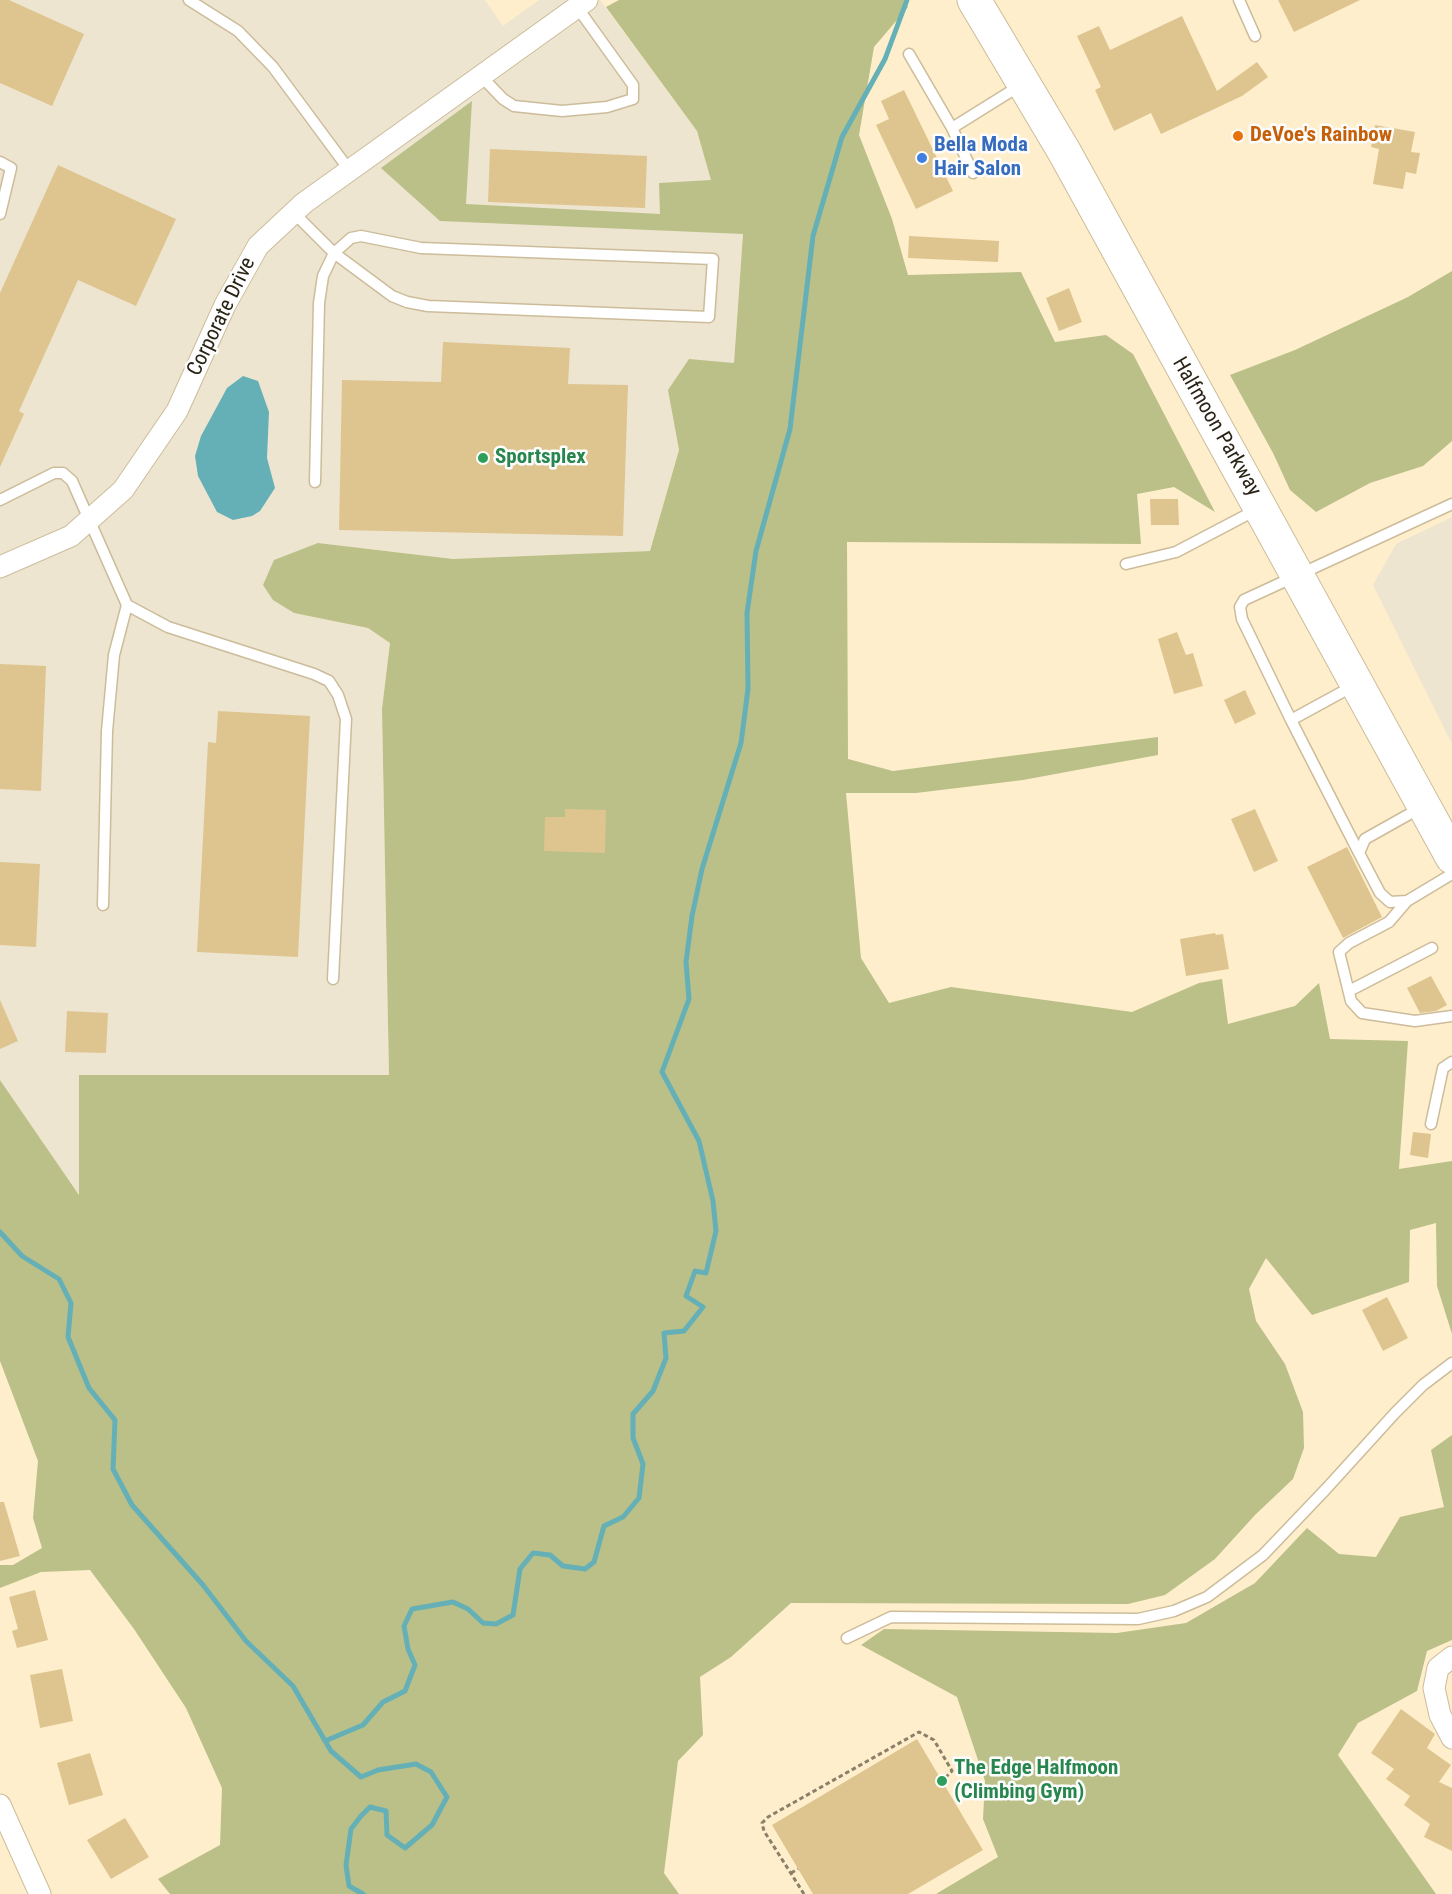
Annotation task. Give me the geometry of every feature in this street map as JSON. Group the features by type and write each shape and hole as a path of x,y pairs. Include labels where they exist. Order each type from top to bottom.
{"main road":[{"name":"Halfmoon Parkway","path":"974,0 1065,153 1160,329 1262,507 1452,857"}],"street":[{"name":"Corporate Drive","path":"0,567 71,536 123,490 177,411 225,305 258,246 294,213 350,171 582,3"},
{"path":"1452,1657 1438,1668 1434,1688 1440,1715 1452,1738"},
{"path":"0,1805 40,1894"}],"lane":[{"path":"189,0 238,31 273,67 350,171"},
{"path":"1239,0 1255,36"},
{"path":"481,76 503,99 514,106 562,111 607,107 633,99 633,85 582,3"},
{"path":"909,54 952,128 973,174"},
{"path":"952,128 1024,84"},
{"path":"0,162 11,168 0,214"},
{"path":"294,213 334,253 392,296 428,306 709,317 713,259 420,248 361,236 351,238 334,253 323,276 319,303 315,482"},
{"path":"0,500 54,473 63,473 72,481 127,605 168,627 314,674 329,681 338,695 346,718 333,980"},
{"path":"1407,901 1390,902 1380,893 1242,620 1240,607 1244,600 1452,504"},
{"path":"1126,564 1176,552 1262,507"},
{"path":"103,905 107,731 114,655 127,605"},
{"path":"1291,720 1358,684"},
{"path":"1359,853 1365,839 1425,806"},
{"path":"1452,874 1407,901 1389,922 1348,943 1339,952 1351,1001 1362,1013 1414,1021 1452,1016"},
{"path":"1349,991 1432,948"},
{"path":"1431,1124 1443,1068 1452,1062"},
{"path":"847,1638 891,1617 1138,1619 1174,1611 1207,1597 1263,1555 1326,1490 1395,1413 1423,1385 1452,1363"}],"path":[{"path":"804,1894 764,1831 762,1823 768,1817 919,1732 927,1733 934,1740 952,1771 942,1780"},
{"path":"791,1874 798,1869"}],"shaded area":[{"path":"0,0 485,0 503,26 539,0 600,0 697,131 712,180 743,233 734,363 668,390 679,450 650,551 453,559 318,543 294,613 368,628 390,643 382,709 389,1075 79,1075 80,1196 0,1080"},
{"path":"1452,517 1452,744 1373,585 1396,544"}],"green space":[{"path":"619,0 904,0 908,7 874,47 859,135 892,219 908,275 1021,272 1055,342 1106,335 1133,354 1215,512 1174,487 1137,494 1141,544 847,542 848,759 893,771 1158,737 1158,755 1023,780 916,793 846,793 861,958 889,1003 951,987 1132,1012 1199,983 1222,979 1228,1024 1295,1006 1319,983 1330,1039 1408,1041 1399,1169 1452,1161 1452,1334 1437,1286 1436,1223 1410,1230 1409,1282 1312,1315 1266,1258 1249,1289 1256,1321 1285,1364 1303,1412 1304,1448 1293,1479 1255,1515 1215,1559 1165,1595 1128,1604 791,1603 731,1657 700,1677 703,1735 678,1761 664,1873 679,1894 170,1894 158,1879 220,1845 222,1788 186,1708 134,1629 90,1570 41,1572 0,1588 0,1565 13,1565 42,1548 33,1518 38,1461 0,1361 0,1080 79,1195 79,1075 389,1075 382,709 390,643 368,628 294,613 273,600 263,585 274,560 318,543 453,559 650,551 679,450 668,390 689,359 734,363 743,234 440,221 381,168 472,101 466,204 660,214 659,183 711,180 697,131 606,7"},
{"path":"1452,271 1452,441 1423,466 1370,483 1316,512 1290,490 1273,453 1230,375 1295,350 1408,297"},
{"path":"1452,1435 1452,1640 1427,1651 1417,1691 1358,1723 1338,1755 1436,1894 936,1894 998,1857 983,1819 985,1781 957,1697 861,1645 884,1629 1117,1633 1186,1623 1255,1583 1307,1528 1339,1554 1376,1557 1400,1517 1444,1507 1431,1450"}],"water":[{"path":"243,376 258,381 269,412 267,458 275,488 260,511 252,516 233,520 217,512 198,476 195,456 201,436 227,388"}],"building":[{"path":"0,0 9,0 84,34 52,106 0,83"},
{"path":"1278,0 1360,0 1294,32"},
{"path":"1182,16 1217,91 1257,62 1268,77 1242,96 1161,134 1151,113 1114,131 1095,90 1101,87 1077,36 1099,26 1110,50"},
{"path":"904,90 953,191 916,209 876,125 889,119 881,101"},
{"path":"1375,125 1415,132 1411,152 1420,153 1416,174 1406,172 1403,189 1373,184 1379,149 1371,147"},
{"path":"490,149 647,156 645,208 488,202"},
{"path":"58,165 176,219 136,306 78,280 19,411 24,414 0,467 0,293"},
{"path":"909,236 999,241 998,262 908,258"},
{"path":"1069,288 1082,322 1059,331 1046,298"},
{"name":"Sportsplex","path":"443,342 570,348 568,384 628,385 623,536 339,530 342,380 441,382"},
{"path":"1150,499 1178,499 1179,525 1151,525"},
{"path":"1177,632 1186,655 1193,653 1203,686 1174,694 1158,639"},
{"path":"0,664 46,666 41,791 0,789"},
{"path":"1245,690 1256,714 1235,724 1224,700"},
{"path":"218,711 310,716 298,957 197,952 208,742 216,743"},
{"path":"565,809 606,810 605,853 544,851 545,817 565,817"},
{"path":"1255,809 1278,861 1254,872 1231,819"},
{"path":"1347,847 1382,917 1343,938 1307,867"},
{"path":"0,862 40,864 36,947 0,945"},
{"path":"1215,933 1216,935 1223,934 1229,969 1186,976 1180,939"},
{"path":"1431,976 1447,1005 1436,1011 1420,1013 1407,988"},
{"path":"0,1000 18,1041 0,1049"},
{"path":"67,1011 108,1013 106,1053 65,1052"},
{"path":"1413,1132 1431,1134 1428,1158 1410,1155"},
{"path":"1387,1297 1408,1338 1383,1351 1362,1310"},
{"path":"0,1502 4,1502 20,1556 0,1561"},
{"path":"35,1590 48,1640 17,1648 12,1631 18,1629 9,1597"},
{"path":"62,1669 73,1721 40,1728 30,1675"},
{"path":"1401,1709 1435,1734 1427,1748 1451,1765 1439,1782 1452,1788 1452,1851 1424,1837 1430,1824 1404,1805 1410,1796 1386,1779 1394,1769 1371,1753"},
{"path":"917,1739 983,1850 908,1894 813,1894 772,1825"},
{"path":"90,1753 103,1795 69,1805 57,1763"},
{"path":"125,1818 149,1857 111,1879 87,1840"}],"waterway":[{"path":"325,1741 363,1725 383,1702 405,1691 415,1665 408,1649 404,1626 412,1609 453,1602 468,1609 483,1623 496,1624 513,1615 520,1569 533,1553 550,1555 563,1566 585,1569 594,1562 604,1526 623,1517 639,1498 643,1464 633,1438 633,1414 653,1391 666,1358 664,1333 684,1331 703,1307 686,1296 695,1271 706,1273 716,1231 713,1201 699,1141 662,1072 689,999 686,962 692,916 702,869 741,743 748,689 747,613 756,551 790,429 813,236 842,137 885,59 907,0"},
{"path":"0,1232 22,1256 59,1279 71,1303 68,1337 89,1388 115,1420 113,1469 132,1505 203,1585 246,1641 293,1686 331,1751 361,1777 378,1770 416,1764 431,1772 447,1797 432,1825 405,1848 387,1835 386,1811 370,1807 361,1816 351,1829 346,1865 349,1886 363,1894"}],"place":[{"name":"DeVoe's Rainbow","path":"1238,136"},
{"name":"Bella Moda Hair Salon","path":"922,158"},
{"name":"Sportsplex","path":"483,458"},
{"name":"The Edge Halfmoon (Climbing Gym)","path":"942,1781"}]}
